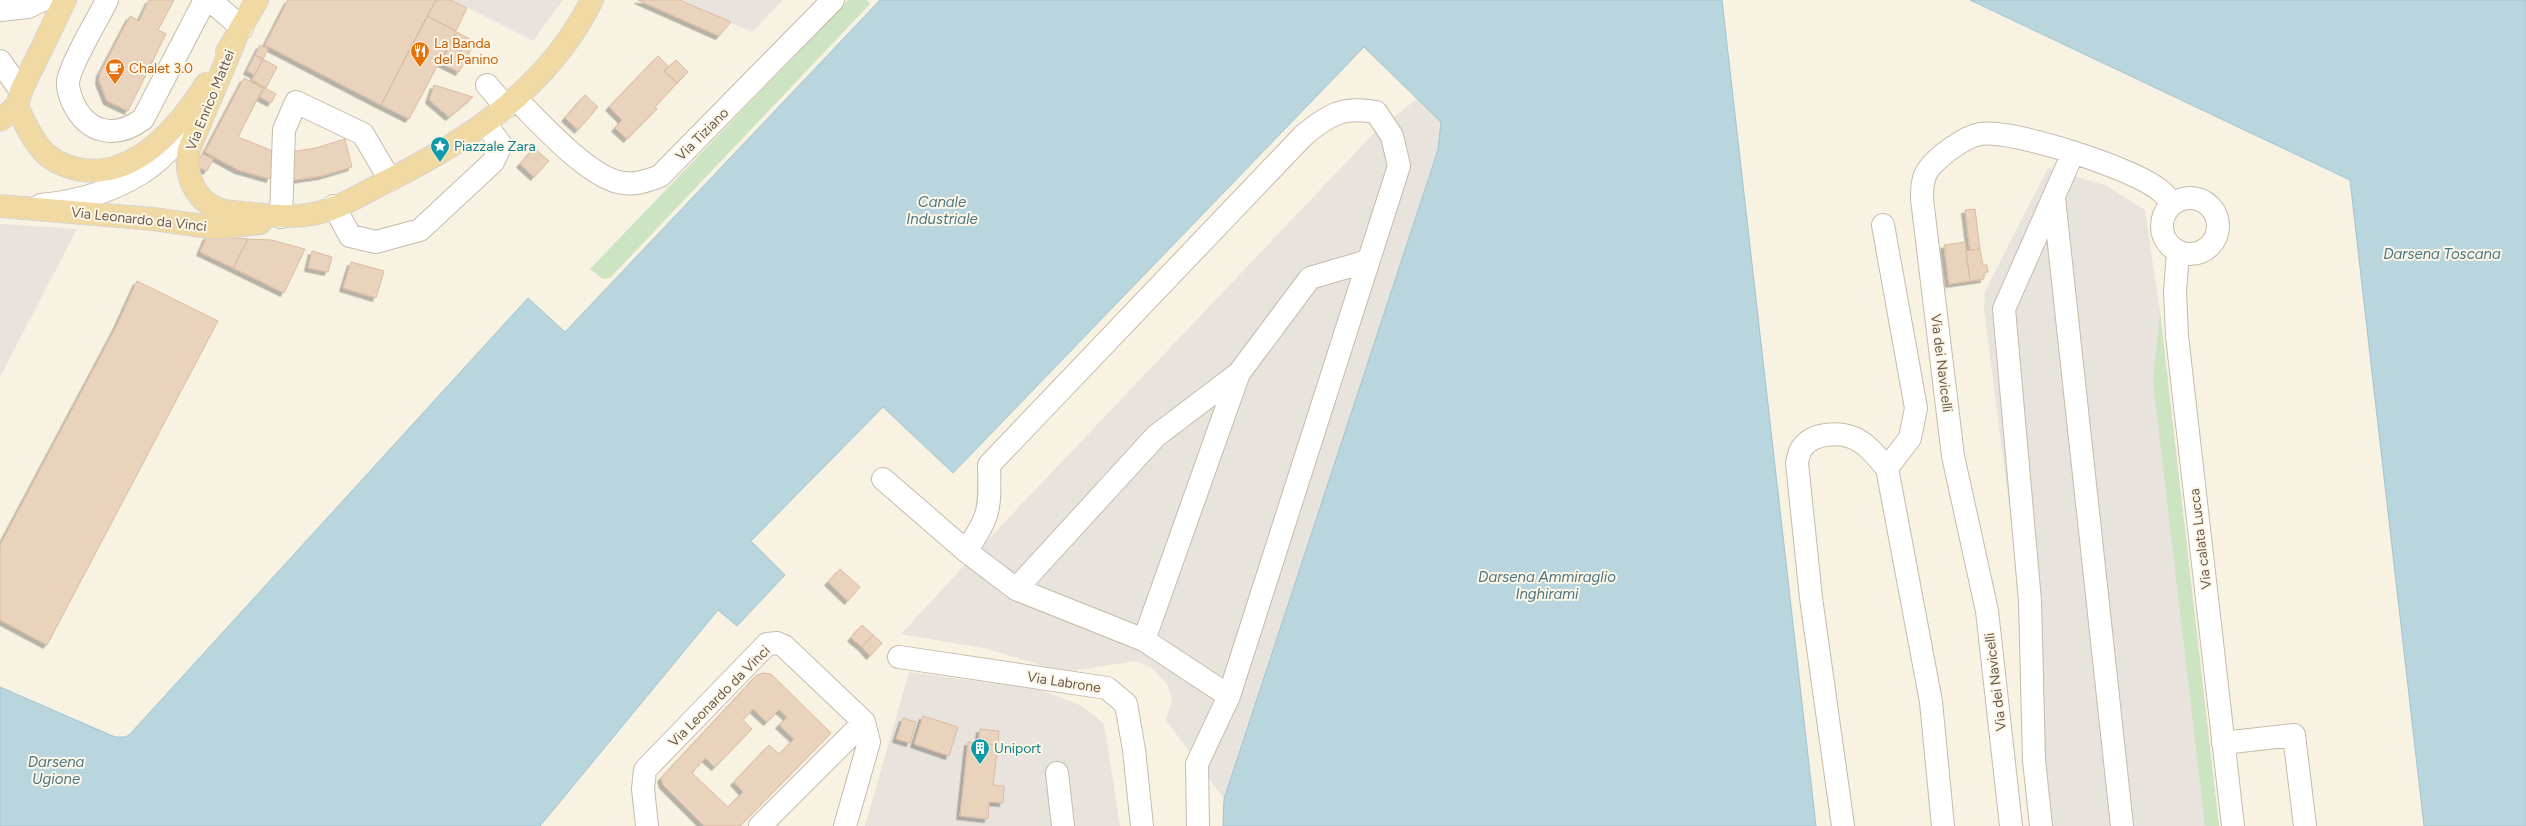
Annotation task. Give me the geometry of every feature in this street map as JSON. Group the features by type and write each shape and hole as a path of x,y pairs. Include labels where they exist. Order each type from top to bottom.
{"main road":[{"path":"0,120 19,98 65,0"},
{"name":"Via Enrico Mattei","path":"257,0 239,34 192,140 187,158 188,173 196,191 208,205 227,212 278,217"},
{"path":"278,217 314,213 334,206 390,180 435,155 485,123 511,103 556,58 576,30 592,0"},
{"name":"Via Enrico Mattei","path":"19,98 34,141 50,158 65,166 96,172 115,169 144,153 177,123 198,96 239,34"},
{"name":"Via Leonardo da Vinci","path":"7,206 153,219 217,228 252,225 278,217"}],"street":[{"path":"0,10 28,7 43,0"},
{"path":"107,0 68,78 68,93 76,110 92,128 114,132 132,127 143,119 205,0"},
{"path":"210,0 239,34"},
{"name":"Via Tiziano","path":"511,103 550,133 565,148 599,173 619,183 644,182 660,176 833,0"},
{"path":"0,61 19,98"},
{"path":"487,85 511,103"},
{"name":"Via Enrico Mattei","path":"7,206 69,201 103,192 131,179 160,159 176,142 190,117 198,96"},
{"path":"278,217 284,130 296,102 363,134 390,180"},
{"path":"966,551 981,529 990,505 989,465 1303,136 1324,118 1357,109 1376,112 1392,136 1399,166 1229,696 1197,764 1198,826"},
{"path":"334,206 350,236 376,242 420,230 494,162 501,145 485,123"},
{"name":"Via dei Navicelli","path":"2012,826 1987,611 1954,456 1922,199 1922,184 1928,170 1953,147 1979,134 2000,134 2025,138 2073,153 2127,173 2158,188 2174,204"},
{"path":"2041,826 2034,760 2030,601 2004,309 2073,153"},
{"path":"2054,197 2122,826"},
{"path":"2185,199 2200,200 2209,205 2216,215 2218,226 2216,238 2209,248 2197,254 2178,252 2166,241 2162,229 2165,215 2174,204 2185,199"},
{"path":"1883,225 1916,408 1910,438 1887,468"},
{"name":"Via calata Lucca","path":"2178,252 2175,292 2177,336 2233,826"},
{"path":"1016,589 1156,436 1239,373 1310,278 1368,261"},
{"path":"1144,640 1239,373"},
{"path":"1843,826 1811,598 1797,463 1801,449 1811,440 1829,435 1847,435 1862,442 1887,468 1931,702 1943,826"},
{"path":"883,479 966,551 1016,589 1144,640 1229,696"},
{"name":"Via Leonardo da Vinci","path":"647,826 643,789 645,770 767,644 777,642 784,646 864,722"},
{"name":"Via Labrone","path":"899,657 1107,688 1126,704 1134,750 1142,826"},
{"path":"760,826 864,722"},
{"path":"845,826 869,742 864,722"},
{"path":"2223,743 2294,735 2305,826"},
{"path":"1057,773 1063,826"}],"shaded area":[{"path":"453,0 563,0 533,41"},
{"path":"679,0 783,0 752,32"},
{"path":"1418,98 1441,122 1438,150 1224,799 1166,720 1172,700 1167,684 1151,667 1136,661 1064,672 988,649 901,634 998,529 1376,131"},
{"path":"2048,168 2107,186 2145,210 2160,312 2219,826 2032,826 2023,731 2016,559 1984,309 1985,291"},
{"path":"0,224 77,229 0,377"},
{"path":"909,672 1041,690 1082,706 1104,724 1120,826 865,826"}],"green space":[{"path":"848,0 867,0 870,4 610,278 603,279 590,269"},
{"path":"2160,312 2219,826 2205,826 2153,381"}],"water":[{"path":"880,0 1722,0 1816,826 1223,826 1224,799 1438,150 1441,122 1364,47 953,473 883,407 751,541 785,575 737,626 718,610 540,826 0,826 0,687 115,737 126,737 130,734 528,298 565,332"},
{"name":"Darsena Toscana","path":"1970,0 2526,0 2526,826 2424,826 2350,180"}],"building":[{"path":"149,0 174,0 158,30 166,34 128,111 107,101 99,81 100,73 130,16 139,21"},
{"path":"288,0 436,0 381,105 265,45"},
{"path":"436,0 451,0 467,8 456,31 427,16"},
{"path":"638,0 679,0 731,22 719,36"},
{"path":"427,16 456,31 409,119 381,105"},
{"path":"457,32 475,42 459,72 441,63"},
{"path":"260,45 268,49 263,59 255,55"},
{"path":"255,55 263,59 255,75 247,71"},
{"path":"658,56 669,67 664,71 677,83 655,107 657,109 627,139 615,128 622,120 609,107"},
{"path":"263,59 277,67 266,88 252,80"},
{"path":"676,60 688,72 677,83 664,71"},
{"path":"244,78 263,88 238,137 275,152 270,179 238,170 205,152"},
{"path":"434,85 473,97 449,117 429,100"},
{"path":"265,88 276,94 271,103 260,97"},
{"path":"585,95 598,107 578,130 565,118"},
{"path":"345,139 352,167 322,176 288,181 290,152 316,148"},
{"path":"534,148 549,161 534,177 520,164"},
{"path":"202,154 213,159 207,171 196,166"},
{"path":"1975,209 1980,249 1970,250 1965,210"},
{"path":"207,236 248,239 233,268 200,252"},
{"path":"248,239 271,240 305,249 284,293 233,268"},
{"path":"1965,242 1970,281 1949,284 1944,245"},
{"path":"1980,249 1983,265 1987,265 1988,272 1984,273 1984,279 1970,281 1966,251"},
{"path":"312,251 332,257 328,272 308,268"},
{"path":"351,262 384,271 376,298 343,288"},
{"path":"137,281 218,321 47,645 0,620 0,545 116,327"},
{"path":"840,569 860,587 848,601 828,582"},
{"path":"862,625 873,635 862,647 851,638"},
{"path":"873,635 882,643 870,656 862,647"},
{"path":"763,673 771,674 831,733 740,826 704,826 663,785 661,778 757,675","holes":["753,709 767,722 779,710 787,717 779,725 794,739 779,754 769,745 734,782 743,792 728,807 692,773 705,758 715,767 752,729 743,720"]},
{"path":"923,716 958,727 949,756 914,744"},
{"path":"903,718 916,722 910,743 896,739"},
{"path":"980,729 999,731 998,745 978,743"},
{"name":"Uniport","path":"968,742 998,745 993,785 1004,786 1003,803 989,802 988,819 960,816"}],"place":[{"name":"La Banda del Panino","path":"420,68"},
{"name":"Chalet 3.0","path":"115,85"},
{"name":"Piazzale Zara","path":"440,163"},
{"name":"Uniport","path":"980,765"}],"water label":[{"name":"Canale Industriale","path":"942,210"},
{"name":"Darsena Ammiraglio Inghirami","path":"1547,586"},
{"name":"Darsena Ugione","path":"56,770"}]}
